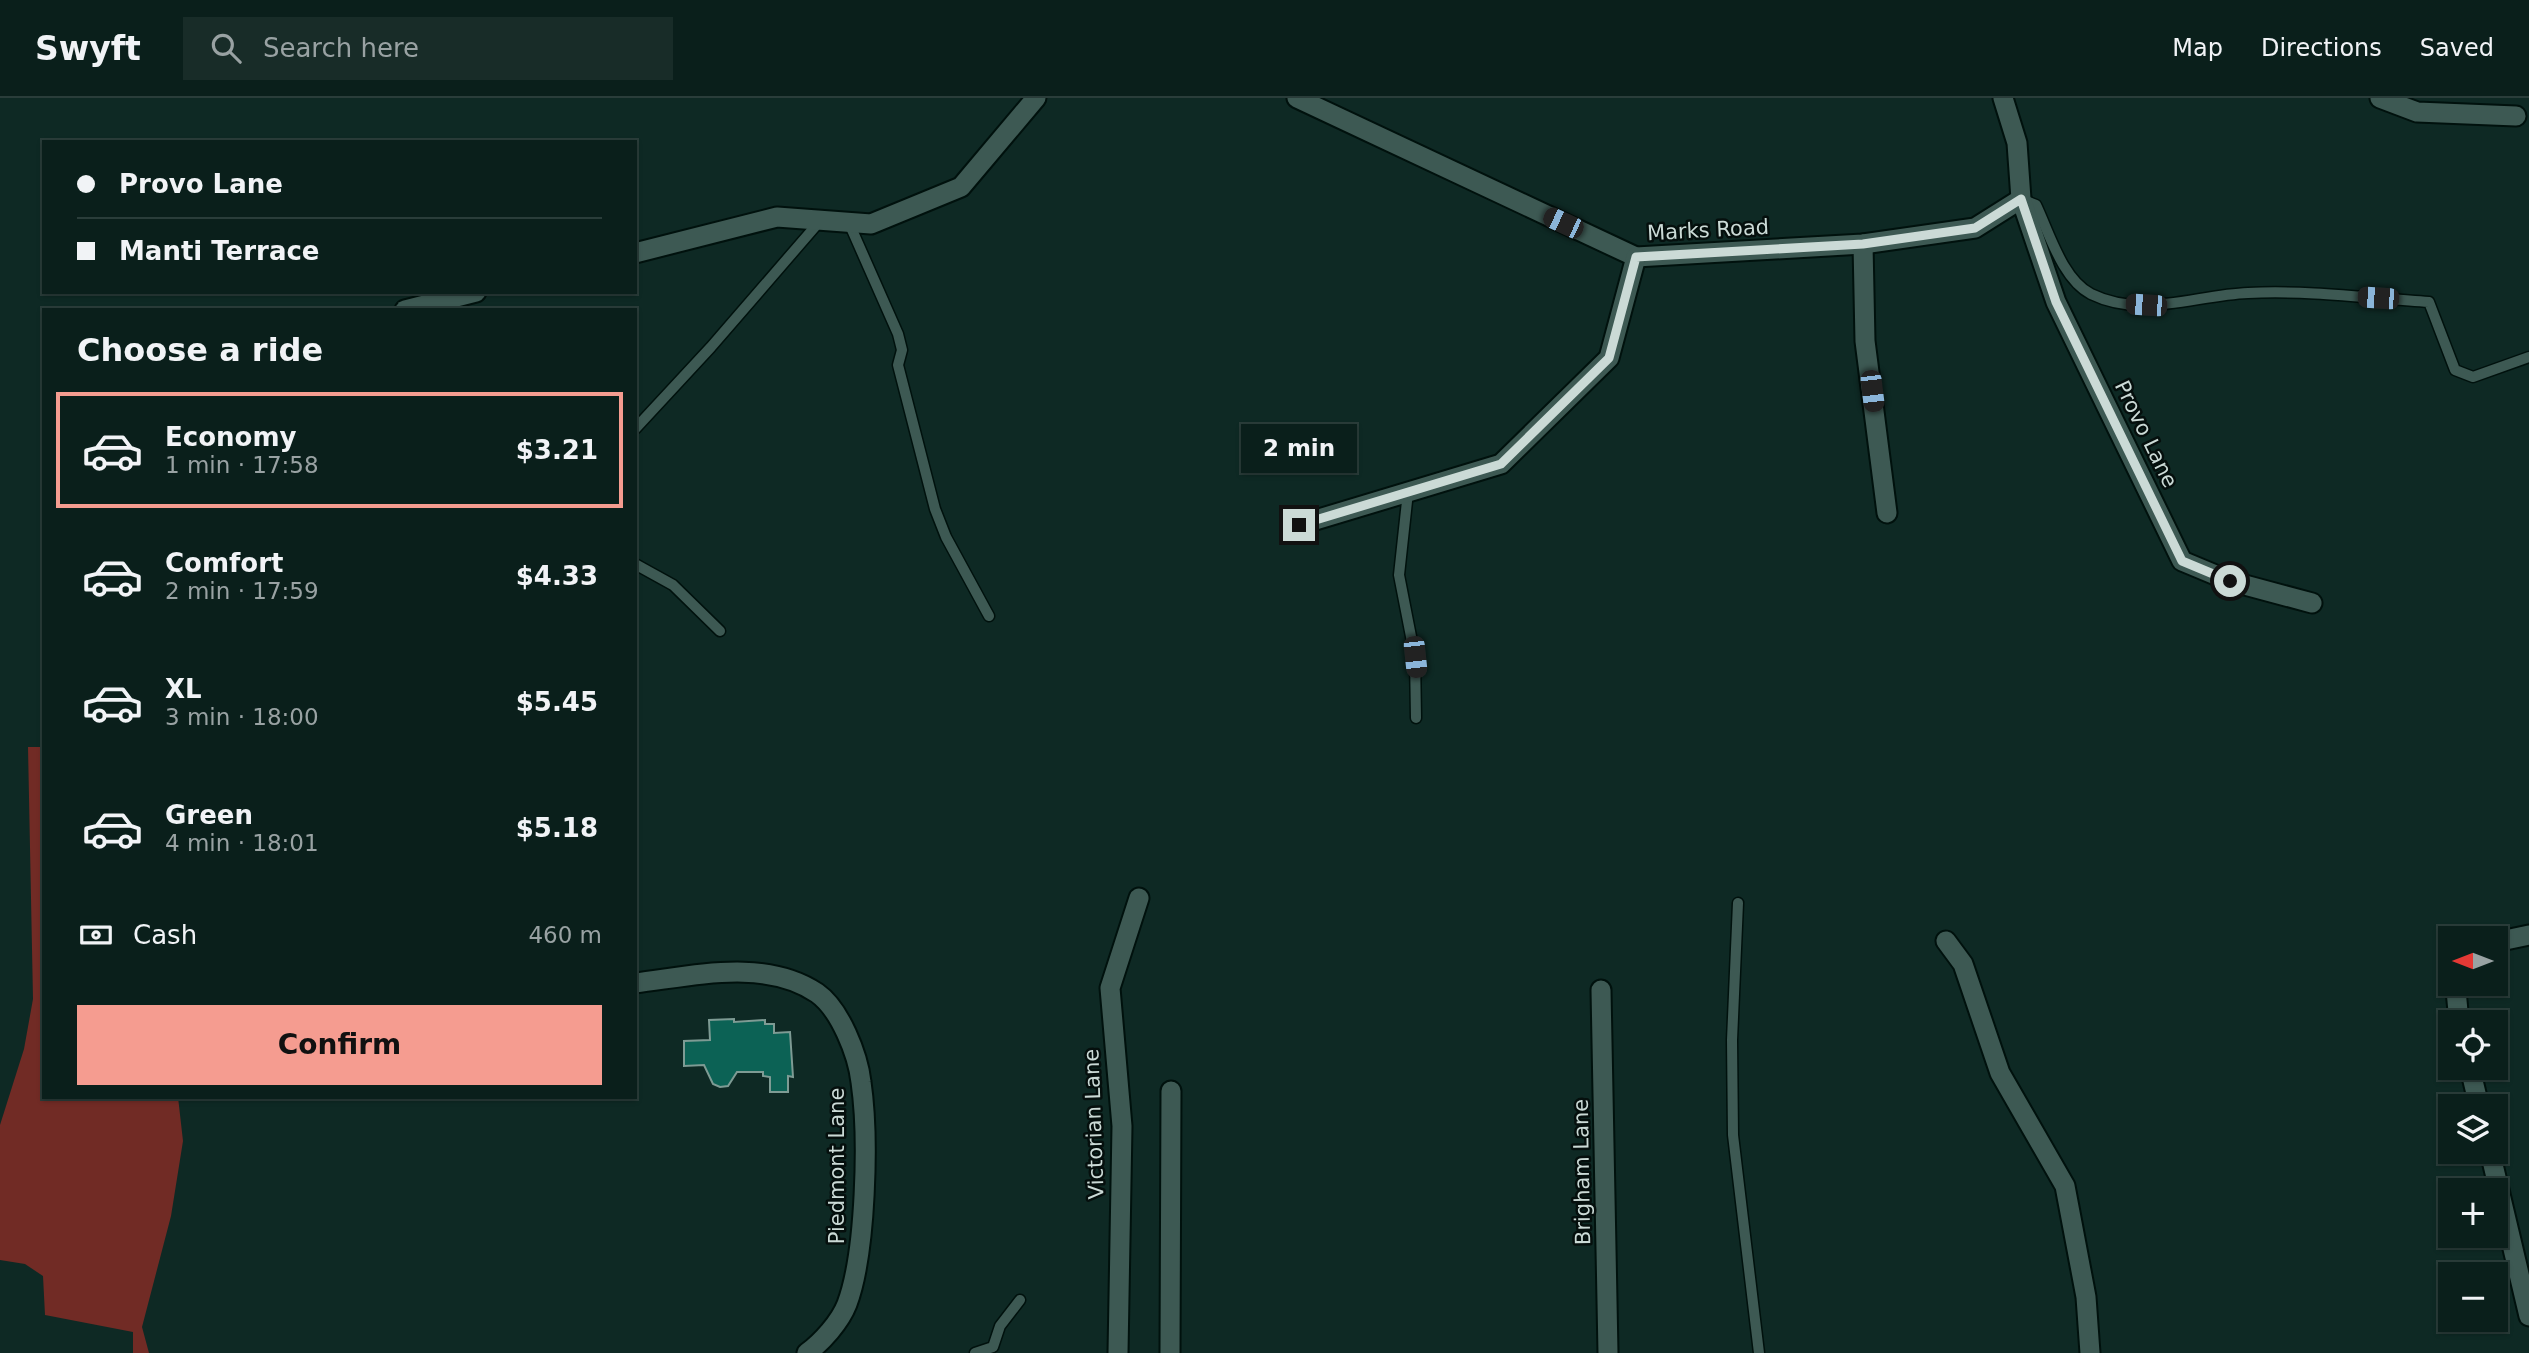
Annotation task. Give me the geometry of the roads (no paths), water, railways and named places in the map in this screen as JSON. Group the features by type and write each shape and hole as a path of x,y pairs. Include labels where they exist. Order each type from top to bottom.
{"street":[{"path":"637,253 777,218 871,224 961,187 1036,98"},
{"name":"Marks Road","path":"1297,98 1636,257 1863,244 1975,228 2021,199"},
{"name":"Provo Lane","path":"2003,98 2017,143 2021,199 2056,302 2182,561 2230,581 2312,603"},
{"path":"2379,98 2417,113 2516,116"},
{"path":"1863,244 1865,341 1887,513"},
{"path":"1299,525 1501,464 1609,358 1636,257"},
{"path":"413,308 468,294"},
{"name":"Victorian Lane","path":"1118,1353 1122,1126 1110,988 1139,898"},
{"path":"2508,939 2529,935"},
{"path":"1946,942 1963,964 2000,1073 2065,1186 2086,1297 2090,1353"},
{"name":"Piedmont Lane","path":"637,983 755,972 789,977 820,995 846,1030 861,1081 864,1160 859,1259 846,1307 819,1344 807,1353"},
{"name":"Brigham Lane","path":"1601,990 1608,1353"},
{"path":"1170,1353 1171,1091"},
{"path":"2493,1164 2529,1315"}],"lane":[{"path":"2021,199 2036,205 2074,281 2091,293 2126,303 2166,306 2246,293 2429,302 2455,370 2464,375 2473,377 2529,357"},
{"path":"637,427 711,347 820,220"},
{"path":"849,222 898,334 902,350 898,365 935,509 946,537 989,616"},
{"path":"1408,492 1399,575 1415,657 1416,718"},
{"path":"637,565 673,585 720,631"},
{"path":"1738,903 1732,1040 1733,1135 1759,1353"},
{"path":"975,1353 993,1347 1000,1326 1020,1300"}]}
